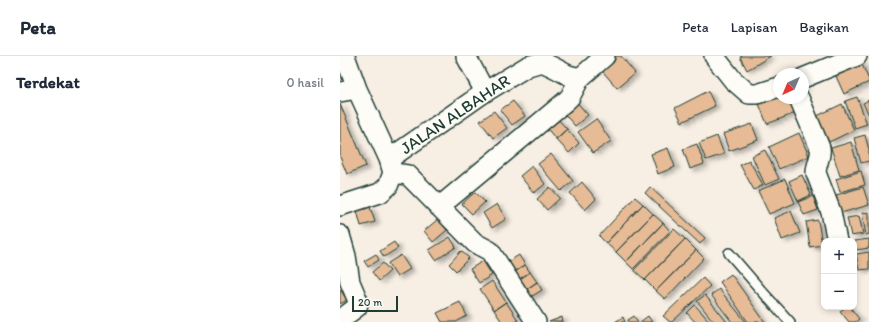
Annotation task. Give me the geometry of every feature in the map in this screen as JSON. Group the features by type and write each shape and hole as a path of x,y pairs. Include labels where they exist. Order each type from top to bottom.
{"street":[{"path":"345,56 348,91 391,166 408,175 476,243 490,251 536,322"},
{"path":"466,56 485,92"},
{"path":"439,207 566,101 570,97 580,78 605,56"},
{"path":"714,56 733,80 749,94 757,94 773,89"},
{"path":"809,76 857,56"},
{"name":"JALAN ALBAHAR","path":"391,166 485,92 528,66 542,62 568,75 580,78"},
{"path":"802,104 820,148 821,156 816,166 816,172 831,212 837,238"},
{"path":"340,206 380,193 388,186 391,166"},
{"path":"340,236 346,256 350,282 358,300 357,307 340,320"}],"lane":[{"path":"729,253 790,322"}],"building":[{"path":"609,56 621,56 635,73 617,88 598,66"},
{"path":"771,56 747,70 740,57"},
{"path":"860,60 869,82 844,94 834,72"},
{"path":"708,91 715,106 682,122 675,108"},
{"path":"857,97 867,124 855,128 845,101"},
{"path":"773,98 773,104 795,104 798,112 767,124 759,104"},
{"path":"574,99 588,115 575,126 561,110"},
{"path":"869,100 869,115 863,103"},
{"path":"513,101 525,116 512,125 500,110"},
{"path":"340,104 366,166 347,174 340,157"},
{"path":"842,104 854,130 829,142 817,116"},
{"path":"494,111 507,128 493,138 480,121"},
{"path":"554,115 567,129 556,139 544,125"},
{"path":"596,119 611,141 593,153 578,132"},
{"path":"752,124 758,140 729,151 723,134"},
{"path":"567,129 579,143 569,153 556,139"},
{"path":"799,133 809,156 779,169 769,147"},
{"path":"865,135 869,150 869,161 861,163 854,138"},
{"path":"717,136 724,154 706,160 699,143"},
{"path":"851,142 859,170 840,176 831,148"},
{"path":"697,144 704,164 690,169 683,149"},
{"path":"668,148 675,167 658,174 651,154"},
{"path":"765,150 779,179 765,185 752,156"},
{"path":"551,154 573,181 561,191 538,164"},
{"path":"749,160 763,185 754,190 740,165"},
{"path":"532,166 545,184 534,193 520,176"},
{"path":"861,171 865,185 840,192 836,179"},
{"path":"802,175 811,195 798,201 789,181"},
{"path":"785,179 795,203 769,214 758,191"},
{"path":"582,182 596,199 585,210 570,193"},
{"path":"550,187 560,198 547,210 537,199"},
{"path":"650,187 705,238 700,244 645,193"},
{"path":"863,187 869,205 841,213 836,195"},
{"path":"475,192 485,202 472,214 462,204"},
{"path":"813,196 818,210 804,215 798,202"},
{"path":"635,197 643,204 606,243 599,236"},
{"path":"497,204 506,219 492,228 483,213"},
{"path":"643,204 653,214 616,252 606,243"},
{"path":"370,207 375,222 361,226 357,211"},
{"path":"791,211 800,233 782,240 774,218"},
{"path":"869,212 869,234 866,235 862,213"},
{"path":"653,214 663,223 626,262 616,252"},
{"path":"859,216 863,234 851,236 847,218"},
{"path":"438,219 447,230 433,242 424,231"},
{"path":"818,220 821,245 810,247 806,222"},
{"path":"663,223 670,231 633,269 626,262"},
{"path":"674,229 685,239 645,280 634,270"},
{"path":"450,237 456,247 436,260 429,250"},
{"path":"685,239 696,250 656,291 645,280"},
{"path":"869,239 869,248 857,250 857,241"},
{"path":"394,242 398,248 384,257 380,251"},
{"path":"696,250 704,258 665,299 656,291"},
{"path":"461,251 469,258 456,271 449,264"},
{"path":"869,252 869,269 859,270 857,254"},
{"path":"376,254 379,260 368,267 364,261"},
{"path":"401,255 410,269 397,277 388,263"},
{"path":"519,255 525,265 512,274 506,263"},
{"path":"483,261 492,275 479,283 470,269"},
{"path":"383,263 390,271 379,281 372,272"},
{"path":"525,265 530,272 517,281 512,274"},
{"path":"530,272 537,282 524,291 517,281"},
{"path":"731,274 765,322 748,322 720,282"},
{"path":"703,278 710,286 672,322 663,316"},
{"path":"492,281 506,302 494,310 480,289"},
{"path":"537,282 542,290 529,298 524,291"},
{"path":"340,289 347,300 340,304"},
{"path":"719,289 746,322 732,322 711,295"},
{"path":"705,295 727,322 714,322 697,301"},
{"path":"460,302 467,316 456,322 442,322 437,313"},
{"path":"506,302 518,320 514,322 502,322 494,310"},
{"path":"695,305 710,322 695,322 687,313"},
{"path":"852,310 859,319 855,322 849,322 840,311"},
{"path":"634,316 638,322 629,322 628,320"},
{"path":"648,316 652,322 640,322"},
{"path":"562,317 563,322 549,322"},
{"path":"623,317 625,322 615,322"}]}
